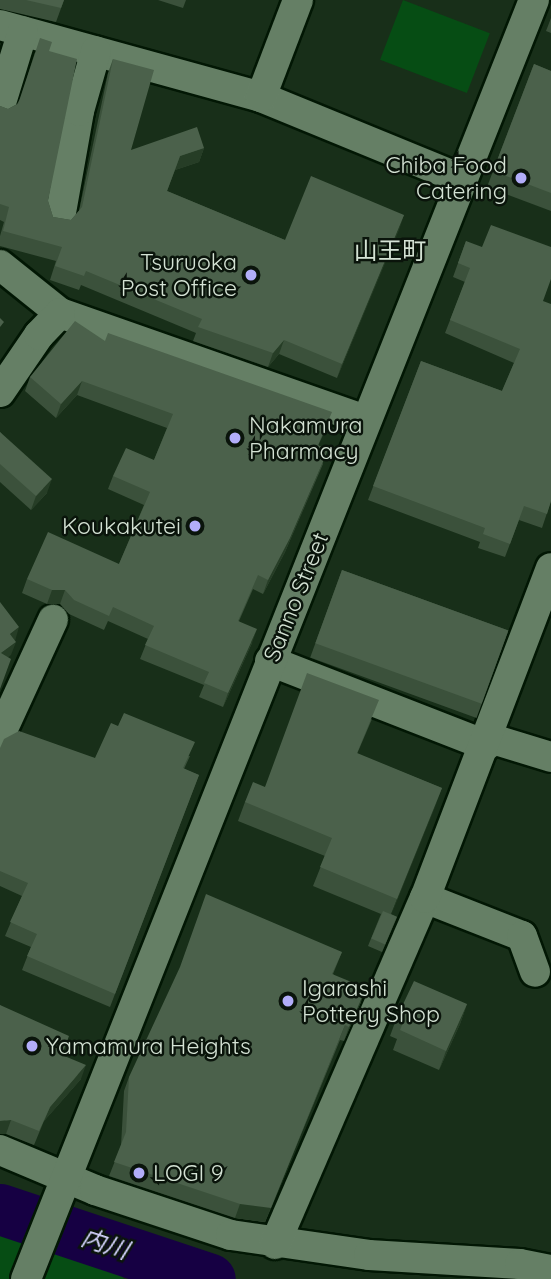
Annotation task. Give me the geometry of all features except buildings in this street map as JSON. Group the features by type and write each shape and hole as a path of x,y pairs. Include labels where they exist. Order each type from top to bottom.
{"street":[{"path":"261,97 298,0"},
{"name":"Sanno Street","path":"26,1279 534,0"},
{"path":"0,106 11,28 261,97 463,180"},
{"path":"61,218 79,111 96,51"},
{"path":"0,265 60,313 366,420"},
{"path":"0,393 39,335 60,313"},
{"path":"275,1244 425,898 551,568"},
{"path":"0,735 53,620"},
{"path":"270,661 487,741 551,757"},
{"path":"425,898 522,936 535,972"},
{"path":"0,1150 62,1186 188,1223 275,1244 369,1255 520,1264 551,1270"}],"green space":[{"path":"403,0 490,33 467,93 380,60"},
{"path":"0,1233 116,1269 124,1279 0,1279"}],"waterway":[{"name":"内川","path":"0,1209 210,1279"}],"place":[{"name":"Chiba Food Catering","path":"521,178"},
{"name":"Tsuruoka Post Office","path":"251,275"},
{"name":"Nakamura Pharmacy","path":"235,438"},
{"name":"Koukakutei","path":"195,526"},
{"name":"Igarashi Pottery Shop","path":"288,1001"},
{"name":"Yamamura Heights","path":"32,1046"},
{"name":"LOGI 9","path":"139,1173"}],"district":[{"name":"山王町","path":"390,251"}]}
